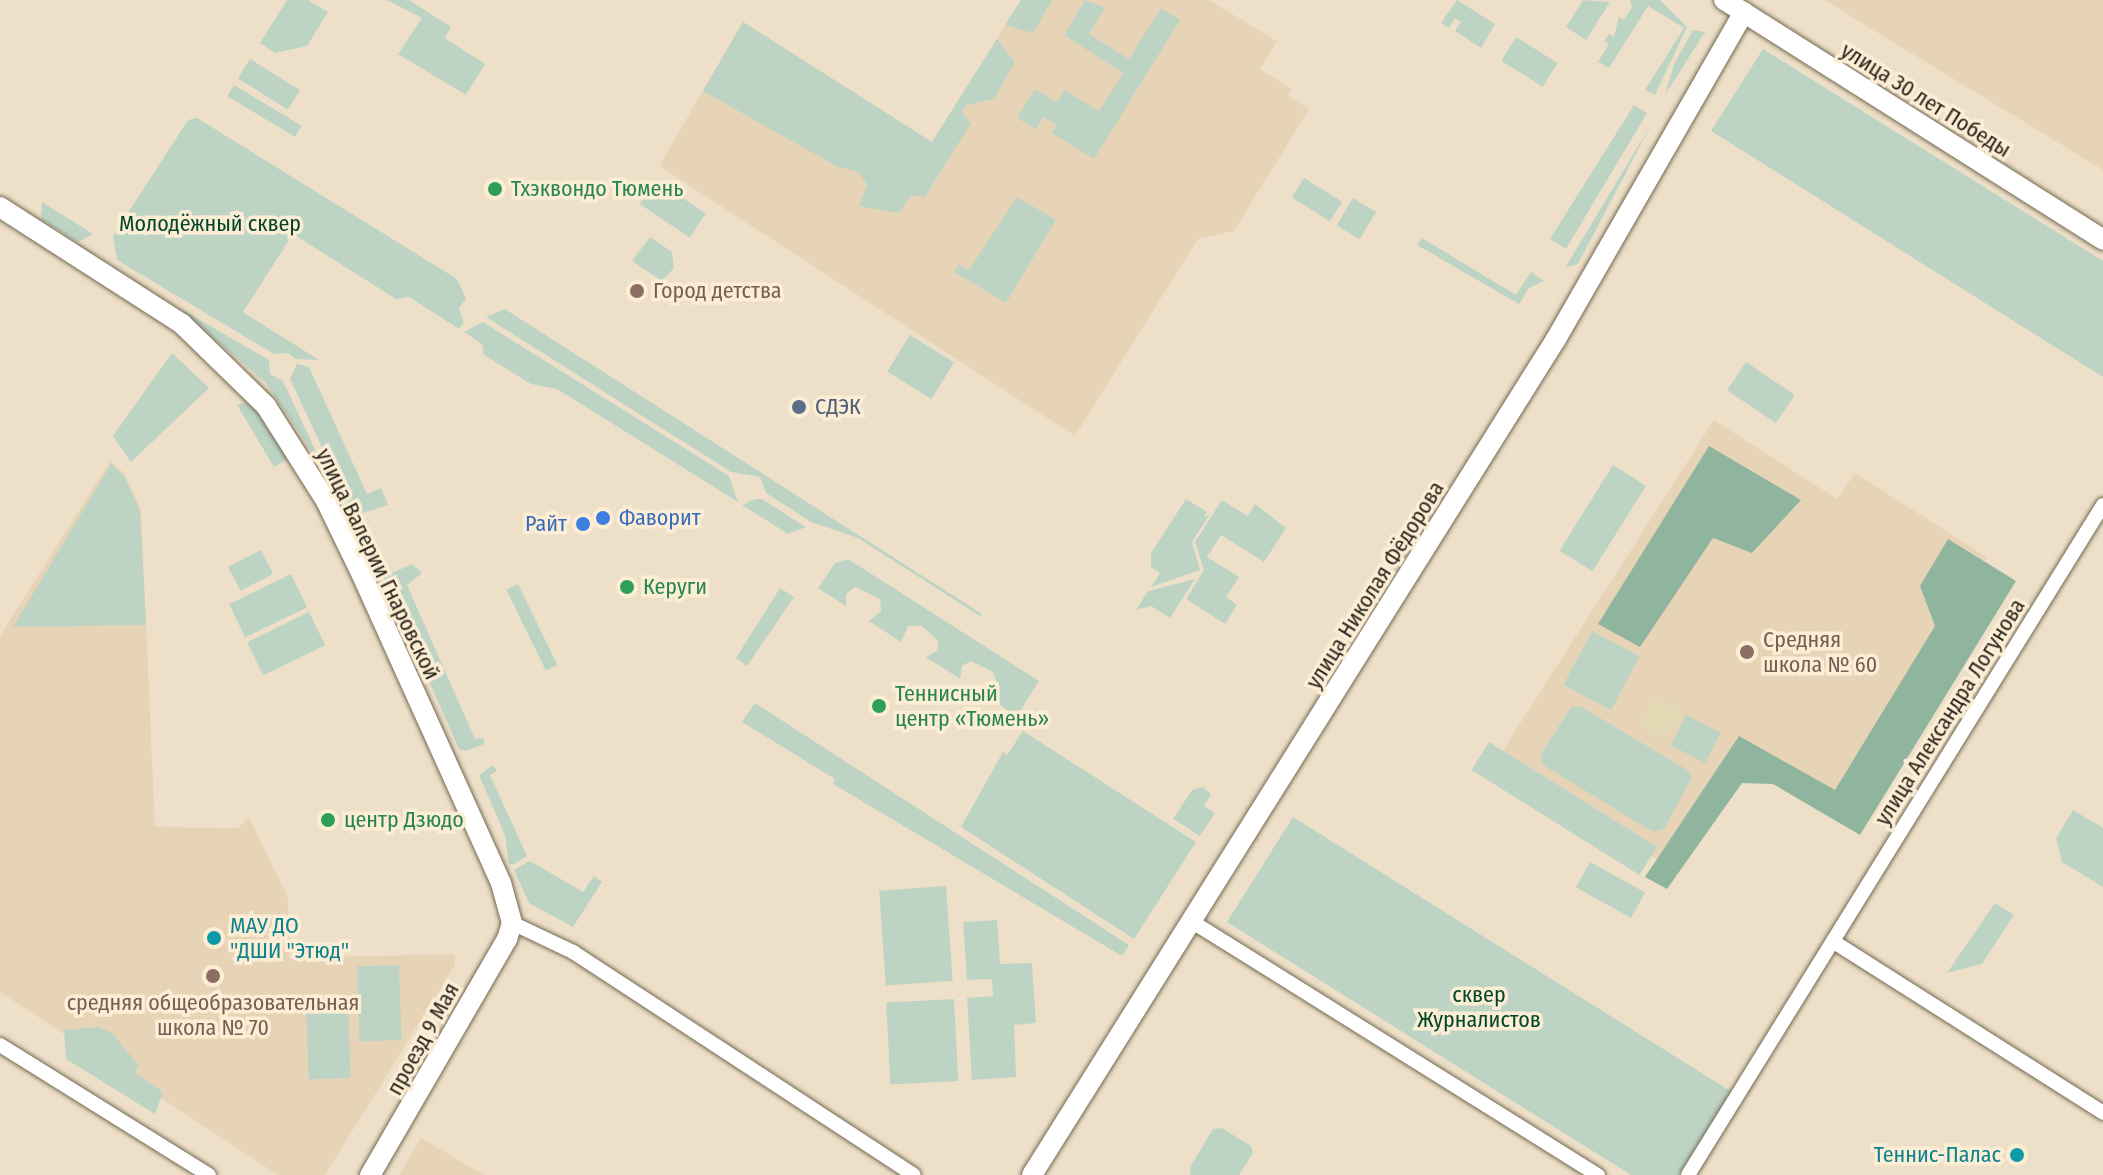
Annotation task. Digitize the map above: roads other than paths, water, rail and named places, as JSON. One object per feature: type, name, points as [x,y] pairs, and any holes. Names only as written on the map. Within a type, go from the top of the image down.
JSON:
[{"type":"street","name":"улица 30 лет Победы","points":[[1724,0],[2103,240]]},
{"type":"street","name":"улица Николая Фёдорова","points":[[1032,1175],[1556,339],[1744,12]]},
{"type":"street","name":"улица Валерии Гнаровской","points":[[0,207],[182,324],[240,376],[291,440],[361,573],[501,883],[512,923]]},
{"type":"street","name":"улица Александра Логунова","points":[[1688,1175],[2103,505]]},
{"type":"street","points":[[1191,921],[1598,1175]]},
{"type":"street","points":[[512,923],[573,952],[914,1175]]},
{"type":"street","name":"проезд 9 Мая","points":[[370,1175],[512,923]]},
{"type":"street","points":[[1834,942],[2103,1113]]},
{"type":"street","points":[[0,1045],[209,1175]]},
{"type":"place","name":"Тхэквондо Тюмень","points":[[495,189]]},
{"type":"place","name":"Город детства","points":[[637,291]]},
{"type":"place","name":"СДЭК","points":[[799,407]]},
{"type":"place","name":"Фаворит","points":[[603,518]]},
{"type":"place","name":"Райт","points":[[583,524]]},
{"type":"place","name":"Керуги","points":[[627,587]]},
{"type":"place","name":"Средняя школа № 60","points":[[1747,652]]},
{"type":"place","name":"Теннисный центр «Тюмень»","points":[[879,706]]},
{"type":"place","name":"центр Дзюдо","points":[[328,820]]},
{"type":"place","name":"МАУ ДО \"ДШИ \"Этюд\"","points":[[214,938]]},
{"type":"place","name":"средняя общеобразовательная школа № 70","points":[[213,976]]},
{"type":"place","name":"Теннис-Палас","points":[[2017,1155]]},
{"type":"park label","name":"Молодёжный сквер","points":[[210,224]]},
{"type":"park label","name":"сквер Журналистов","points":[[1479,1006]]}]
